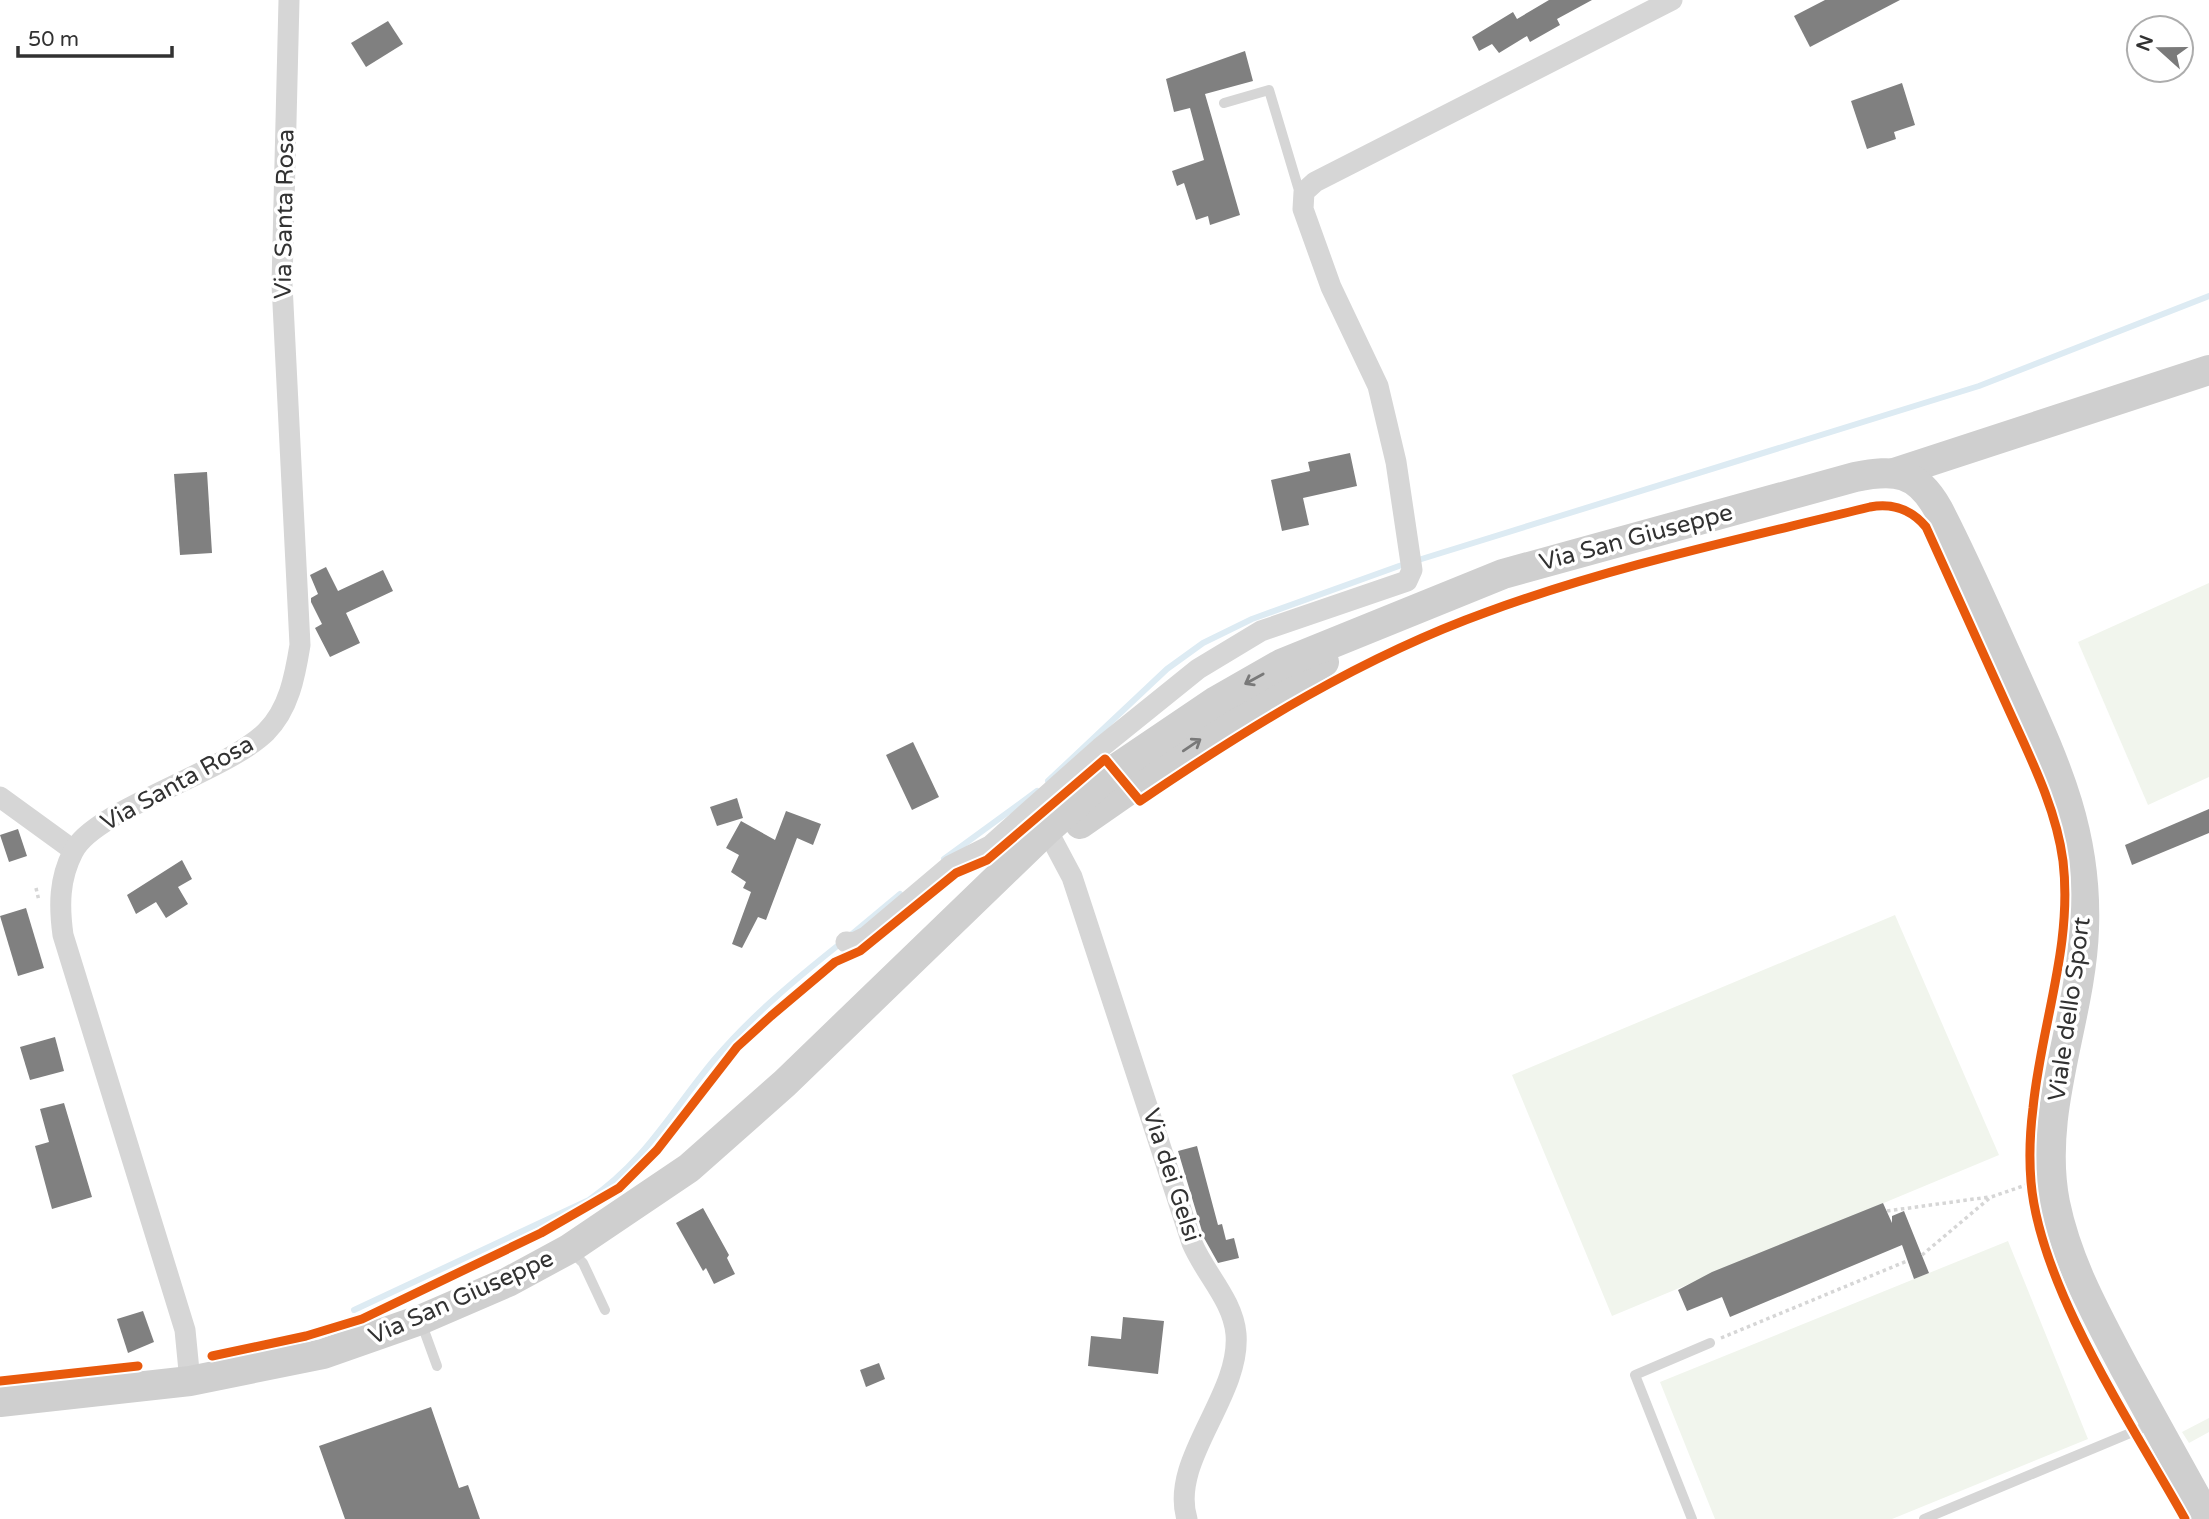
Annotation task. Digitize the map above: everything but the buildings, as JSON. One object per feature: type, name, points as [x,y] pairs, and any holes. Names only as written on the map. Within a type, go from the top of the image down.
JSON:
[{"type":"street","name":"Via Santa Rosa","points":[[74,850],[94,828],[242,752],[267,731],[280,713],[295,676],[300,645],[282,284],[289,0]]},
{"type":"street","points":[[846,942],[854,943],[866,937],[950,866],[990,846],[1100,748],[1198,669],[1261,631],[1407,581],[1411,562],[1396,462],[1378,386],[1331,287],[1302,200],[1304,192],[1315,182],[1672,0]]},
{"type":"street","name":"Via San Giuseppe","points":[[0,1402],[190,1381],[323,1354],[421,1320],[508,1282],[569,1249],[640,1203],[733,1131],[968,908],[1051,836],[1114,770],[1222,711],[1280,664],[1385,625],[1503,574],[1855,477],[1894,473],[2209,370]]},
{"type":"street","name":"Viale dello Sport","points":[[1894,473],[1921,484],[1938,509],[2048,748],[2074,821],[2085,873],[2084,932],[2053,1119],[2051,1151],[2054,1200],[2070,1258],[2096,1315],[2208,1519]]},
{"type":"street","points":[[1198,669],[1222,711]]},
{"type":"street","points":[[0,797],[74,850],[59,905],[63,935],[185,1330],[190,1381]]},
{"type":"street","name":"Via dei Gelsi","points":[[1051,836],[1077,891],[1192,1243],[1202,1267],[1230,1311],[1236,1334],[1231,1373],[1188,1474],[1184,1492],[1186,1519]]},
{"type":"lane","points":[[1224,103],[1269,90],[1302,200]]},
{"type":"lane","points":[[569,1249],[583,1263],[605,1310]]},
{"type":"lane","points":[[421,1320],[437,1366]]},
{"type":"lane","points":[[1692,1519],[1635,1375],[1710,1343]]},
{"type":"lane","points":[[1924,1519],[2154,1423]]},
{"type":"path","points":[[2030,1173],[2033,1196]]},
{"type":"path","points":[[1887,1211],[1991,1197],[2031,1184]]},
{"type":"path","points":[[1922,1255],[1991,1197]]},
{"type":"path","points":[[1710,1343],[1907,1261]]},
{"type":"shaded area","points":[[2209,583],[2209,777],[2148,805],[2078,642]]},
{"type":"shaded area","points":[[1895,915],[1999,1155],[1612,1316],[1512,1075]]},
{"type":"shaded area","points":[[2008,1241],[2088,1439],[1892,1519],[1715,1519],[1660,1382]]},
{"type":"shaded area","points":[[2209,1418],[2209,1432],[2189,1443],[2182,1432]]},
{"type":"waterway","points":[[1048,781],[1167,669],[1203,643],[1252,619],[1399,566],[1979,386],[2209,296]]},
{"type":"waterway","points":[[944,859],[1037,791]]},
{"type":"waterway","points":[[852,934],[900,894]]},
{"type":"waterway","points":[[354,1310],[589,1200],[642,1152],[714,1060],[743,1028],[841,943]]},
{"type":"cycle path","points":[[212,1356],[306,1336],[362,1319],[541,1233],[619,1188],[657,1150],[737,1047],[771,1016],[835,962],[860,951],[956,873],[987,860],[1105,759],[1140,801],[1308,696],[1395,650],[1441,630],[1534,596],[1629,567],[1870,507],[1886,506],[1907,512],[1926,527],[2033,762],[2054,821],[2063,861],[2064,924],[2031,1126],[2031,1182],[2038,1223],[2070,1311],[2116,1399],[2185,1519]]},
{"type":"cycle path","points":[[0,1381],[138,1366]]}]
